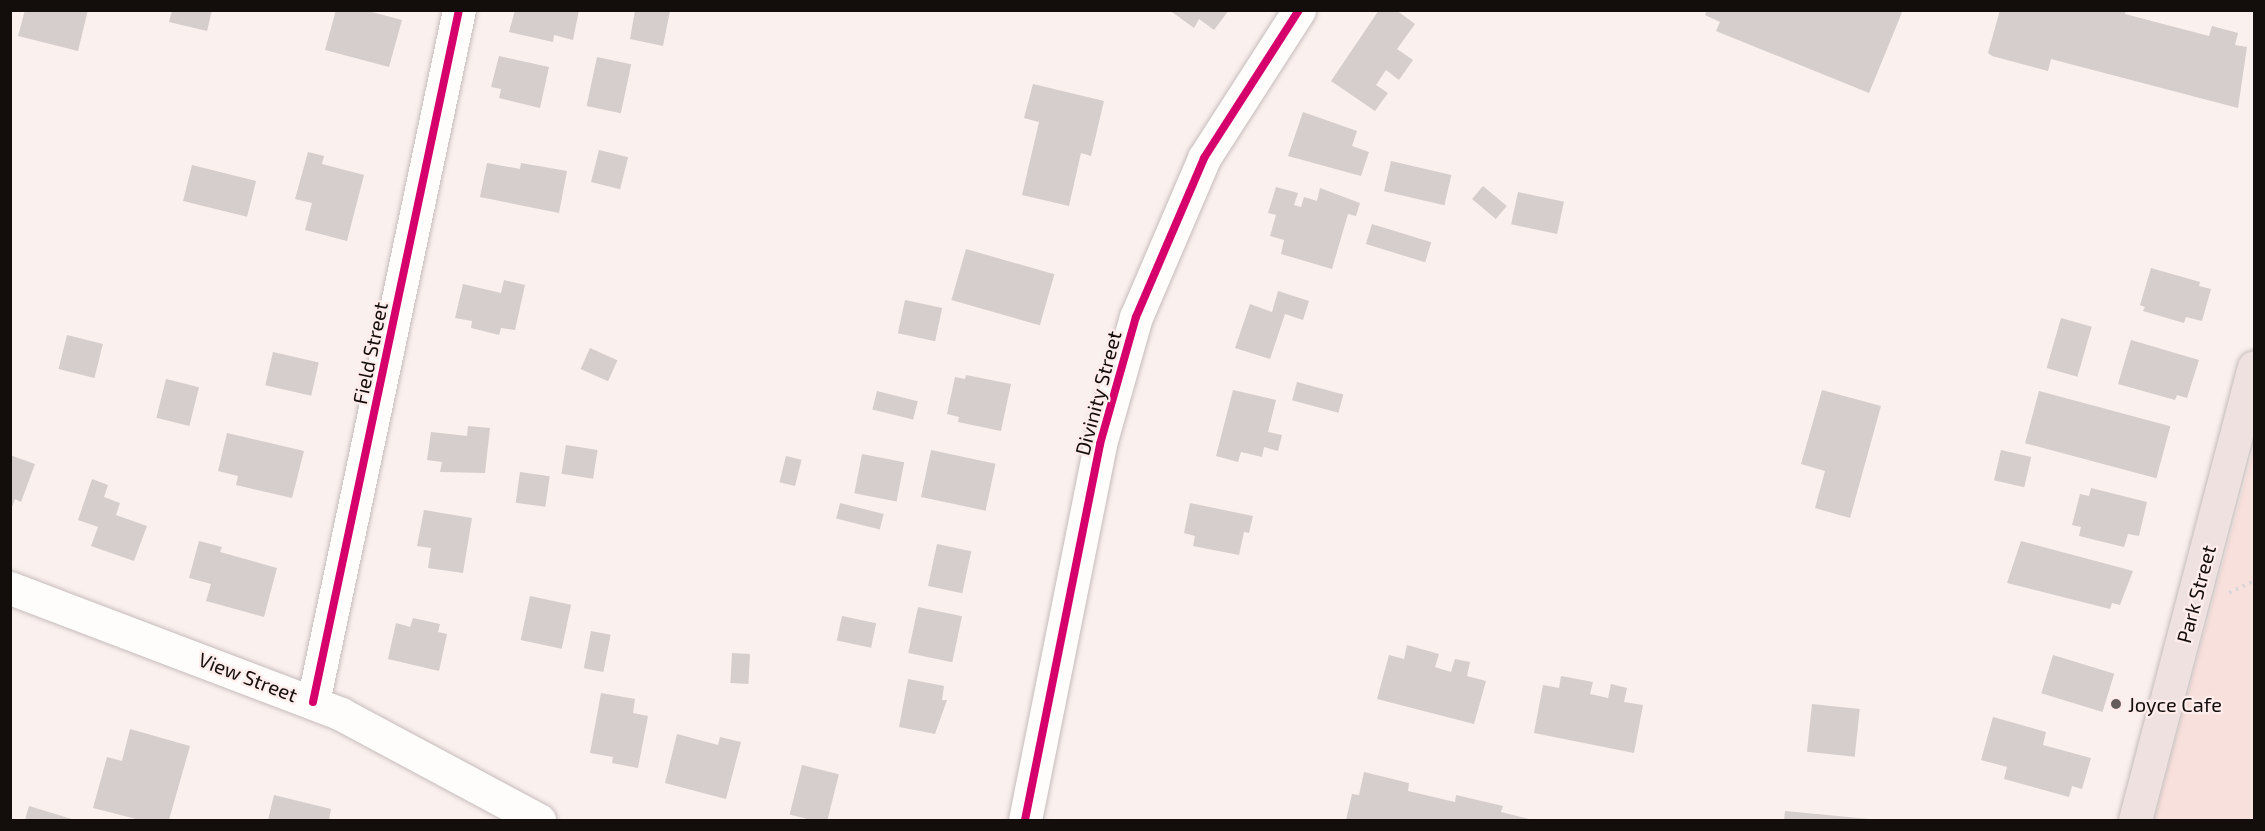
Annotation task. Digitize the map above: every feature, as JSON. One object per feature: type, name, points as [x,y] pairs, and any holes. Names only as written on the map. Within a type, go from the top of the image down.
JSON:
[{"type":"highway","name":"Park Street","points":[[2135,820],[2254,368]]},
{"type":"street","name":"Field Street","points":[[313,702],[459,10]]},
{"type":"street","name":"Divinity Street","points":[[1025,820],[1100,444],[1136,317],[1203,158],[1299,10]]},
{"type":"street","name":"View Street","points":[[10,588],[313,702],[539,820]]},
{"type":"path","points":[[2229,593],[2254,580]]},
{"type":"shaded area","points":[[2254,447],[2254,820],[2154,820]]},
{"type":"building","points":[[25,10],[88,10],[78,51],[18,36]]},
{"type":"building","points":[[172,10],[212,10],[207,31],[169,22]]},
{"type":"building","points":[[336,10],[364,10],[402,20],[389,67],[325,50]]},
{"type":"building","points":[[515,10],[579,10],[573,40],[554,35],[553,42],[509,32]]},
{"type":"building","points":[[635,10],[670,11],[663,46],[630,39]]},
{"type":"building","points":[[1229,10],[1214,30],[1199,19],[1194,28],[1172,12]]},
{"type":"building","points":[[1379,10],[1396,10],[1415,24],[1397,49],[1413,60],[1399,80],[1386,70],[1376,85],[1388,93],[1375,111],[1331,81]]},
{"type":"building","points":[[1707,10],[1903,10],[1869,93],[1716,31],[1720,22],[1705,15]]},
{"type":"building","points":[[2000,10],[2126,10],[2125,14],[2209,36],[2212,26],[2238,33],[2235,45],[2247,47],[2238,108],[2051,59],[2048,71],[1992,56],[1988,53]]},
{"type":"building","points":[[499,56],[549,67],[540,108],[499,98],[501,89],[491,87]]},
{"type":"building","points":[[597,57],[631,64],[621,113],[587,106]]},
{"type":"building","points":[[1033,84],[1104,101],[1091,156],[1081,153],[1069,206],[1022,195],[1039,122],[1024,118]]},
{"type":"building","points":[[1303,112],[1357,131],[1352,146],[1369,152],[1361,176],[1288,156]]},
{"type":"building","points":[[599,150],[628,157],[620,189],[591,182]]},
{"type":"building","points":[[308,152],[324,156],[322,164],[364,175],[347,241],[305,230],[312,203],[295,199]]},
{"type":"building","points":[[1391,161],[1451,175],[1444,205],[1384,191]]},
{"type":"building","points":[[487,163],[520,169],[521,163],[567,171],[559,213],[480,197]]},
{"type":"building","points":[[192,165],[256,181],[247,217],[183,201]]},
{"type":"building","points":[[1483,186],[1507,206],[1496,219],[1472,199]]},
{"type":"building","points":[[1276,187],[1298,193],[1294,205],[1301,207],[1304,197],[1317,201],[1320,188],[1360,203],[1356,216],[1348,214],[1332,269],[1281,254],[1284,240],[1270,236],[1276,215],[1268,213]]},
{"type":"building","points":[[1518,192],[1564,202],[1557,234],[1511,224]]},
{"type":"building","points":[[1372,224],[1431,242],[1425,262],[1366,244]]},
{"type":"building","points":[[966,249],[1054,274],[1040,325],[951,300]]},
{"type":"building","points":[[2151,268],[2200,282],[2199,286],[2211,289],[2202,321],[2186,317],[2184,323],[2143,311],[2145,307],[2140,305]]},
{"type":"building","points":[[504,280],[525,285],[515,330],[501,328],[499,335],[471,328],[472,321],[455,318],[463,284],[501,293]]},
{"type":"building","points":[[1278,291],[1309,301],[1303,320],[1285,314],[1270,359],[1235,348],[1250,304],[1272,312]]},
{"type":"building","points":[[905,300],[942,308],[935,341],[898,333]]},
{"type":"building","points":[[2061,318],[2092,327],[2077,377],[2047,368]]},
{"type":"building","points":[[67,335],[103,344],[94,378],[59,369]]},
{"type":"building","points":[[2131,340],[2199,360],[2187,398],[2177,395],[2175,400],[2118,384]]},
{"type":"building","points":[[590,348],[617,360],[608,381],[581,369]]},
{"type":"building","points":[[273,352],[319,363],[311,396],[265,385]]},
{"type":"building","points":[[966,375],[1011,384],[1001,431],[958,422],[959,417],[947,414],[955,377],[965,379]]},
{"type":"building","points":[[166,379],[199,387],[189,426],[156,418]]},
{"type":"building","points":[[1297,382],[1343,394],[1338,413],[1292,400]]},
{"type":"building","points":[[1233,390],[1276,400],[1268,432],[1282,435],[1278,451],[1264,447],[1262,457],[1241,452],[1238,462],[1216,456]]},
{"type":"building","points":[[1822,390],[1881,406],[1850,518],[1815,508],[1825,471],[1801,464]]},
{"type":"building","points":[[877,391],[918,401],[913,420],[872,409]]},
{"type":"building","points":[[2039,391],[2170,426],[2156,478],[2025,443]]},
{"type":"building","points":[[468,426],[490,428],[485,473],[440,472],[442,462],[427,460],[431,432],[467,436]]},
{"type":"building","points":[[227,433],[304,451],[292,498],[236,485],[238,476],[218,471]]},
{"type":"building","points":[[566,445],[598,450],[593,479],[561,474]]},
{"type":"building","points":[[931,450],[996,464],[986,511],[921,497]]},
{"type":"building","points":[[2001,450],[2031,457],[2024,487],[1994,480]]},
{"type":"building","points":[[862,454],[904,462],[897,501],[854,493]]},
{"type":"building","points":[[10,455],[35,464],[21,502],[15,499],[11,510]]},
{"type":"building","points":[[786,456],[802,460],[795,486],[779,482]]},
{"type":"building","points":[[520,472],[550,476],[545,507],[516,503]]},
{"type":"building","points":[[92,479],[108,485],[104,497],[120,503],[116,515],[147,526],[134,561],[91,546],[98,527],[78,520]]},
{"type":"building","points":[[2091,488],[2147,502],[2139,536],[2128,534],[2124,547],[2079,536],[2081,527],[2072,525],[2080,494],[2089,496]]},
{"type":"building","points":[[840,503],[884,514],[880,529],[836,519]]},
{"type":"building","points":[[1190,503],[1253,516],[1249,533],[1244,532],[1239,555],[1193,546],[1195,536],[1184,533]]},
{"type":"building","points":[[424,510],[472,518],[463,573],[428,568],[431,548],[417,546]]},
{"type":"building","points":[[199,541],[222,547],[220,552],[277,568],[264,617],[206,601],[211,584],[189,578]]},
{"type":"building","points":[[2021,541],[2133,571],[2120,605],[2112,603],[2110,609],[2007,583]]},
{"type":"building","points":[[937,544],[971,551],[962,593],[928,586]]},
{"type":"building","points":[[530,596],[571,605],[562,649],[521,640]]},
{"type":"building","points":[[918,607],[962,616],[952,662],[908,653]]},
{"type":"building","points":[[842,616],[876,623],[871,648],[837,640]]},
{"type":"building","points":[[413,618],[440,624],[438,632],[447,634],[439,671],[388,659],[396,623],[410,627]]},
{"type":"building","points":[[591,631],[611,635],[603,672],[584,668]]},
{"type":"building","points":[[1407,645],[1439,654],[1435,667],[1451,672],[1455,659],[1470,662],[1467,676],[1486,681],[1474,724],[1377,699],[1389,655],[1404,659]]},
{"type":"building","points":[[732,653],[750,654],[748,684],[730,683]]},
{"type":"building","points":[[2053,655],[2114,674],[2103,712],[2041,693]]},
{"type":"building","points":[[1561,676],[1593,682],[1590,694],[1608,698],[1611,684],[1627,688],[1624,702],[1643,705],[1634,753],[1534,733],[1543,685],[1559,688]]},
{"type":"building","points":[[908,679],[944,686],[942,700],[947,700],[935,734],[899,727]]},
{"type":"building","points":[[601,693],[635,699],[633,713],[648,716],[638,768],[612,763],[613,757],[590,753]]},
{"type":"building","points":[[1812,704],[1860,709],[1855,757],[1807,752]]},
{"type":"building","points":[[1993,717],[2046,732],[2043,745],[2091,758],[2082,789],[2072,786],[2069,797],[2004,779],[2007,767],[1981,760]]},
{"type":"building","points":[[130,729],[190,746],[169,820],[140,820],[93,808],[107,757],[122,761]]},
{"type":"building","points":[[677,734],[718,745],[720,737],[741,742],[726,799],[665,783]]},
{"type":"building","points":[[802,765],[839,774],[827,820],[812,820],[790,814]]},
{"type":"building","points":[[1364,772],[1409,783],[1408,791],[1455,802],[1456,795],[1503,806],[1501,812],[1533,820],[1346,820],[1352,794],[1359,795]]},
{"type":"building","points":[[274,795],[331,809],[329,820],[268,820]]},
{"type":"building","points":[[29,806],[75,820],[25,820]]},
{"type":"building","points":[[1785,811],[1869,819],[1869,820],[1784,820]]},
{"type":"cycle path","points":[[313,702],[459,10]]},
{"type":"cycle path","points":[[1025,820],[1100,444],[1136,317],[1204,158],[1299,10]]},
{"type":"place","name":"Joyce Cafe","points":[[2116,704]]}]
